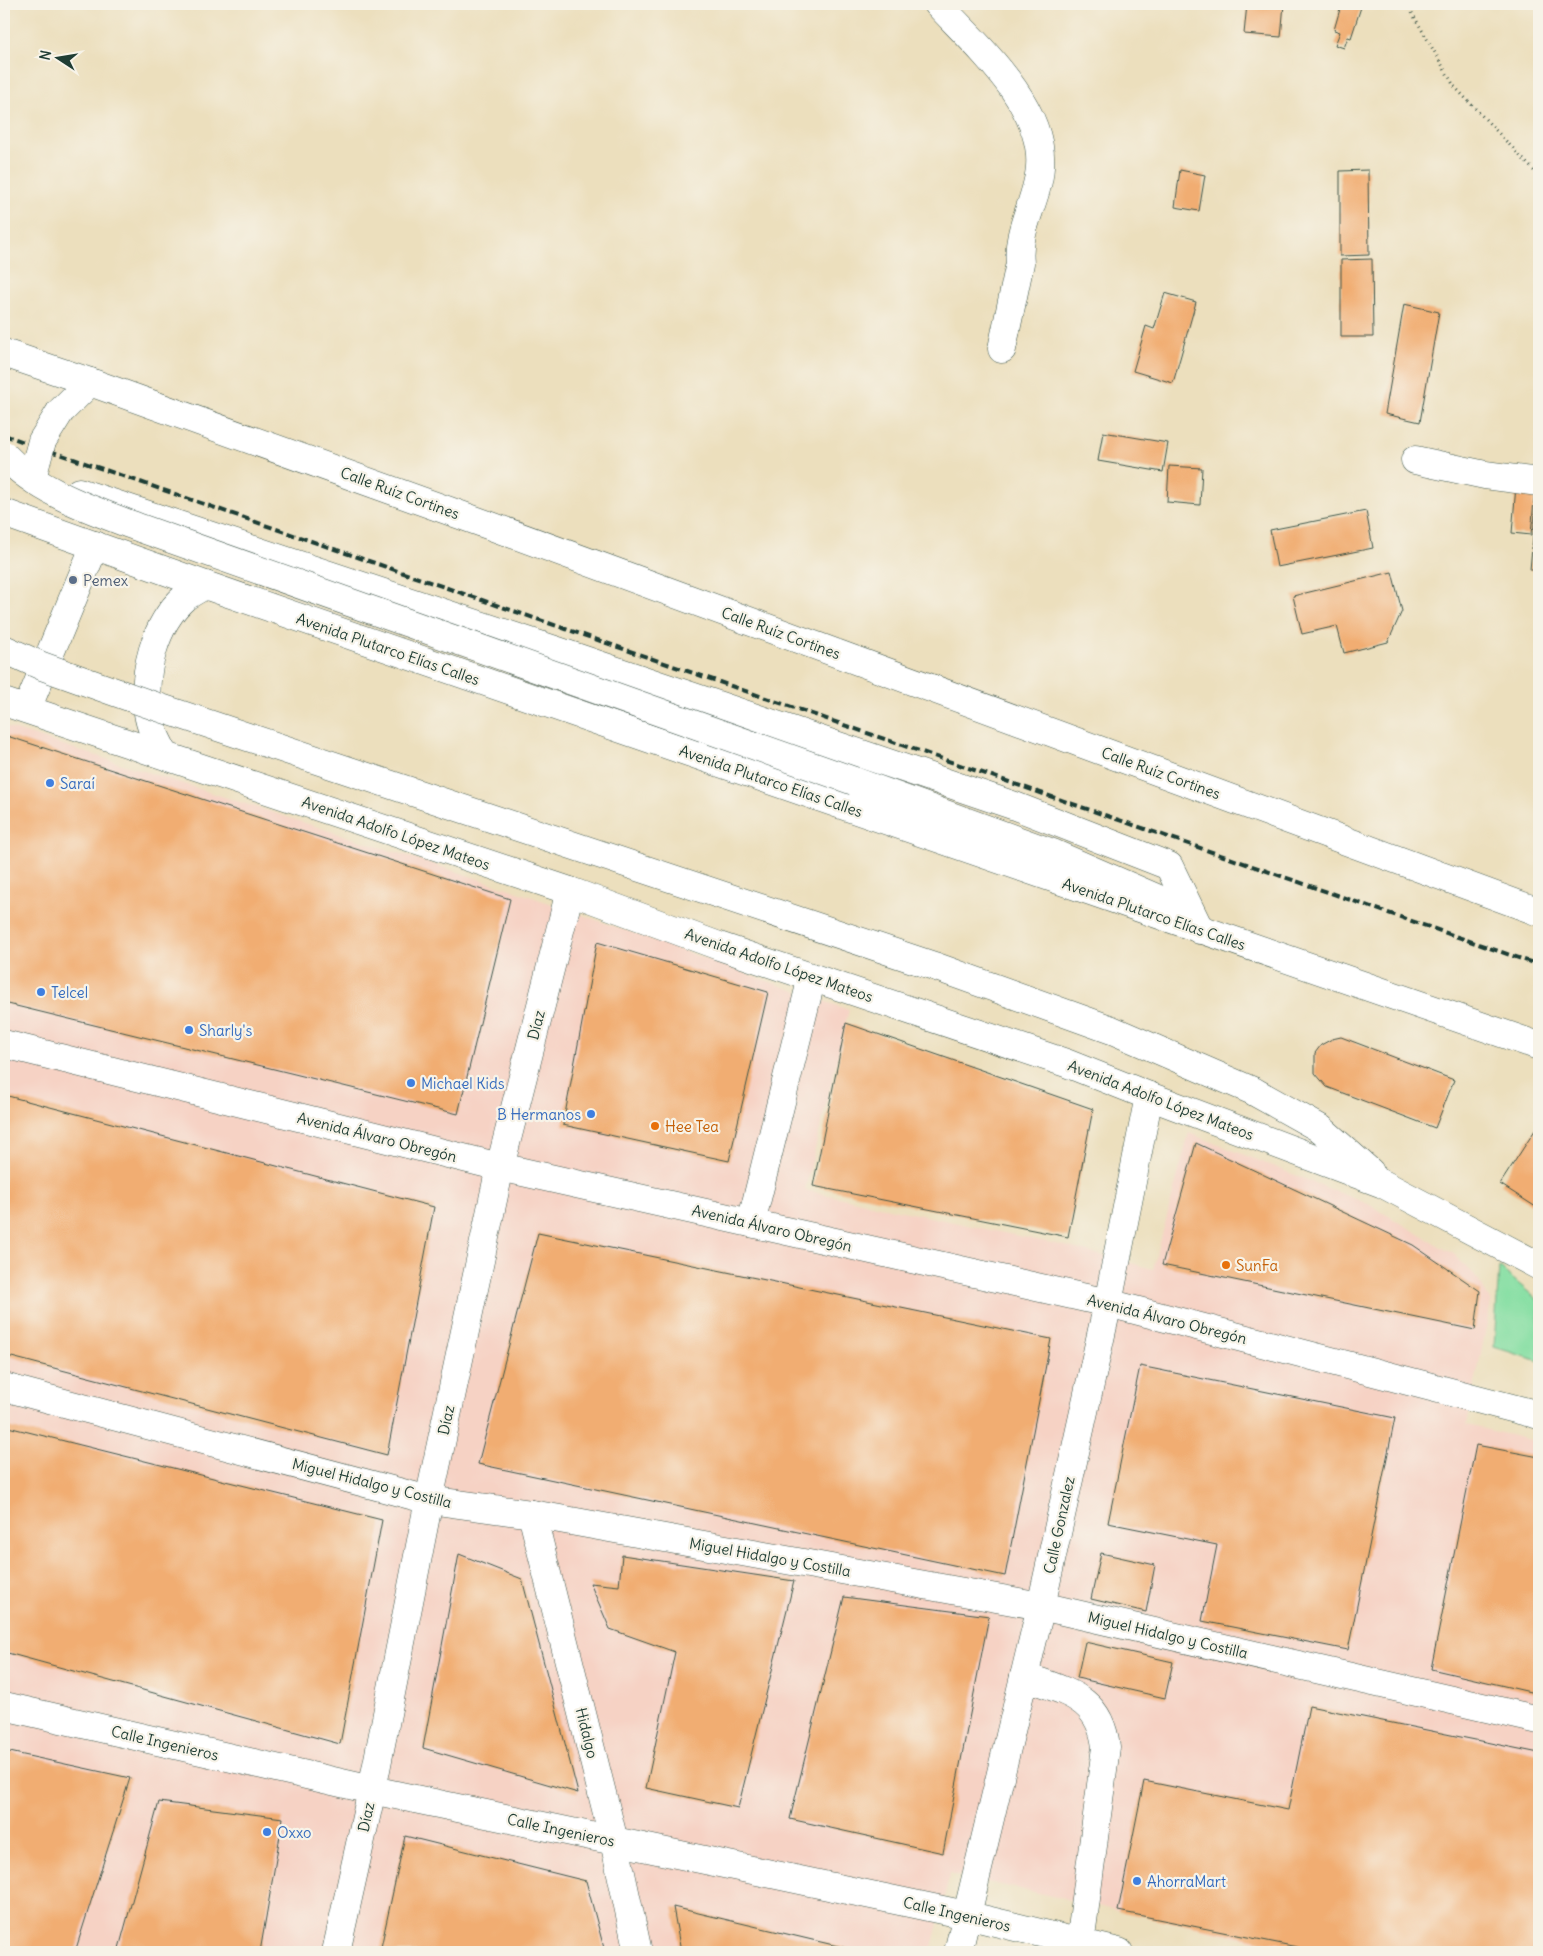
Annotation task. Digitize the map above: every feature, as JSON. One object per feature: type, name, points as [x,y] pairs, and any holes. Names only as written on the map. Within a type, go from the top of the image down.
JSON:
[{"type":"main road","points":[[938,4],[982,51],[1019,96],[1037,132],[1040,167],[1022,231],[1019,251],[1020,263],[1002,350]]},
{"type":"main road","name":"Calle Ruíz Cortines","points":[[4,336],[12,356],[90,382],[491,526],[1539,912]]},
{"type":"main road","points":[[32,478],[42,441],[60,412],[90,382]]},
{"type":"main road","points":[[4,455],[32,478],[56,494],[140,528],[1055,854],[1136,888],[1168,904],[1200,930]]},
{"type":"main road","points":[[1415,460],[1485,475],[1539,482]]},
{"type":"main road","points":[[4,467],[558,651],[1015,806],[1142,855],[1169,866],[1200,930]]},
{"type":"main road","name":"Avenida Plutarco Elías Calles","points":[[5,519],[95,545],[205,585],[1539,1046]]},
{"type":"main road","points":[[15,705],[95,545]]},
{"type":"main road","points":[[165,755],[152,730],[148,713],[146,686],[151,656],[168,615],[185,597],[205,585]]},
{"type":"main road","points":[[4,649],[42,666],[156,706],[934,966],[1112,1030],[1252,1090],[1321,1129],[1383,1184]]},
{"type":"main road","name":"Avenida Adolfo López Mateos","points":[[15,705],[570,891],[719,946],[1066,1063],[1383,1184],[1539,1266]]},
{"type":"main road","name":"Díaz","points":[[336,1952],[372,1790],[429,1500],[500,1167],[570,891]]},
{"type":"main road","points":[[752,1223],[812,977]]},
{"type":"main road","name":"Avenida Álvaro Obregón","points":[[4,1044],[500,1167],[1108,1303],[1539,1415]]},
{"type":"main road","name":"Calle Gonzalez","points":[[958,1952],[1041,1606],[1108,1303],[1149,1096]]},
{"type":"main road","name":"Miguel Hidalgo y Costilla","points":[[4,1387],[429,1500],[532,1514],[1041,1606],[1539,1720]]},
{"type":"main road","name":"Hidalgo","points":[[532,1514],[614,1841],[638,1952]]},
{"type":"main road","points":[[1024,1676],[1080,1698],[1097,1715],[1104,1730],[1106,1746],[1080,1944]]},
{"type":"main road","name":"Calle Ingenieros","points":[[4,1706],[372,1790],[966,1915],[1118,1952]]},
{"type":"path","points":[[1407,4],[1454,86],[1539,176]]},
{"type":"shaded area","points":[[4,726],[507,888],[849,1010],[805,1190],[1065,1246],[1153,1269],[1189,1133],[1368,1204],[1455,1255],[1479,1281],[1491,1302],[1467,1425],[1539,1442],[1539,1952],[1309,1952],[950,1874],[931,1952],[4,1952]]},
{"type":"green space","points":[[1499,1267],[1539,1301],[1539,1361],[1494,1347]]},
{"type":"building","points":[[1247,4],[1284,4],[1281,37],[1244,34]]},
{"type":"building","points":[[1332,4],[1362,4],[1351,38],[1348,37],[1344,48],[1335,45],[1340,32],[1334,30],[1340,9],[1331,6]]},
{"type":"building","points":[[1180,170],[1205,175],[1199,211],[1175,207]]},
{"type":"building","points":[[1368,170],[1369,255],[1340,256],[1340,171]]},
{"type":"building","points":[[1372,259],[1373,337],[1341,337],[1341,260]]},
{"type":"building","points":[[1165,293],[1196,302],[1173,383],[1133,371],[1146,326],[1154,329]]},
{"type":"building","points":[[1404,304],[1439,312],[1420,422],[1385,414]]},
{"type":"building","points":[[1103,432],[1168,443],[1163,472],[1098,461]]},
{"type":"building","points":[[1169,466],[1202,468],[1200,505],[1167,502]]},
{"type":"building","points":[[1516,486],[1535,488],[1531,535],[1512,533]]},
{"type":"building","points":[[1537,491],[1539,491],[1539,570],[1530,570]]},
{"type":"building","points":[[1366,511],[1373,548],[1277,567],[1270,530]]},
{"type":"building","points":[[1392,572],[1402,611],[1388,642],[1344,653],[1337,626],[1302,634],[1293,596]]},
{"type":"building","points":[[4,735],[510,899],[458,1114],[4,1003]]},
{"type":"building","points":[[597,942],[768,992],[729,1161],[563,1125]]},
{"type":"building","points":[[846,1023],[1093,1109],[1068,1237],[813,1186]]},
{"type":"building","points":[[1341,1037],[1454,1080],[1435,1128],[1327,1087],[1315,1073],[1315,1053],[1321,1045]]},
{"type":"building","points":[[4,1095],[434,1207],[387,1455],[4,1355]]},
{"type":"building","points":[[1539,1124],[1539,1209],[1500,1184]]},
{"type":"building","points":[[1196,1143],[1413,1245],[1480,1291],[1475,1330],[1162,1265]]},
{"type":"building","points":[[538,1233],[1051,1339],[1005,1576],[478,1464]]},
{"type":"building","points":[[1140,1366],[1395,1418],[1348,1650],[1202,1621],[1217,1545],[1108,1523]]},
{"type":"building","points":[[4,1426],[382,1520],[340,1744],[4,1652]]},
{"type":"building","points":[[1476,1445],[1539,1457],[1539,1694],[1431,1669]]},
{"type":"building","points":[[1101,1553],[1155,1565],[1146,1612],[1091,1599]]},
{"type":"building","points":[[459,1554],[522,1579],[578,1793],[423,1748]]},
{"type":"building","points":[[622,1555],[794,1581],[738,1808],[646,1788],[675,1652],[610,1629],[590,1583],[619,1586]]},
{"type":"building","points":[[844,1597],[989,1616],[943,1853],[790,1819]]},
{"type":"building","points":[[1085,1642],[1173,1662],[1165,1698],[1077,1678]]},
{"type":"building","points":[[1309,1706],[1539,1753],[1539,1952],[1322,1952],[1118,1911],[1144,1781],[1288,1810]]},
{"type":"building","points":[[5,1751],[130,1778],[75,1952],[4,1952]]},
{"type":"building","points":[[159,1802],[283,1818],[260,1952],[118,1952]]},
{"type":"building","points":[[405,1836],[586,1881],[605,1952],[380,1952]]},
{"type":"building","points":[[673,1907],[863,1952],[681,1952]]},
{"type":"railway","points":[[4,435],[1539,965]]},
{"type":"place","name":"Pemex","points":[[73,580]]},
{"type":"place","name":"Saraí","points":[[50,783]]},
{"type":"place","name":"Telcel","points":[[41,992]]},
{"type":"place","name":"Sharly's","points":[[189,1030]]},
{"type":"place","name":"Michael Kids","points":[[411,1083]]},
{"type":"place","name":"B Hermanos","points":[[591,1114]]},
{"type":"place","name":"Hee Tea","points":[[655,1126]]},
{"type":"place","name":"SunFa","points":[[1226,1265]]},
{"type":"place","name":"Oxxo","points":[[267,1832]]},
{"type":"place","name":"AhorraMart","points":[[1137,1881]]}]
